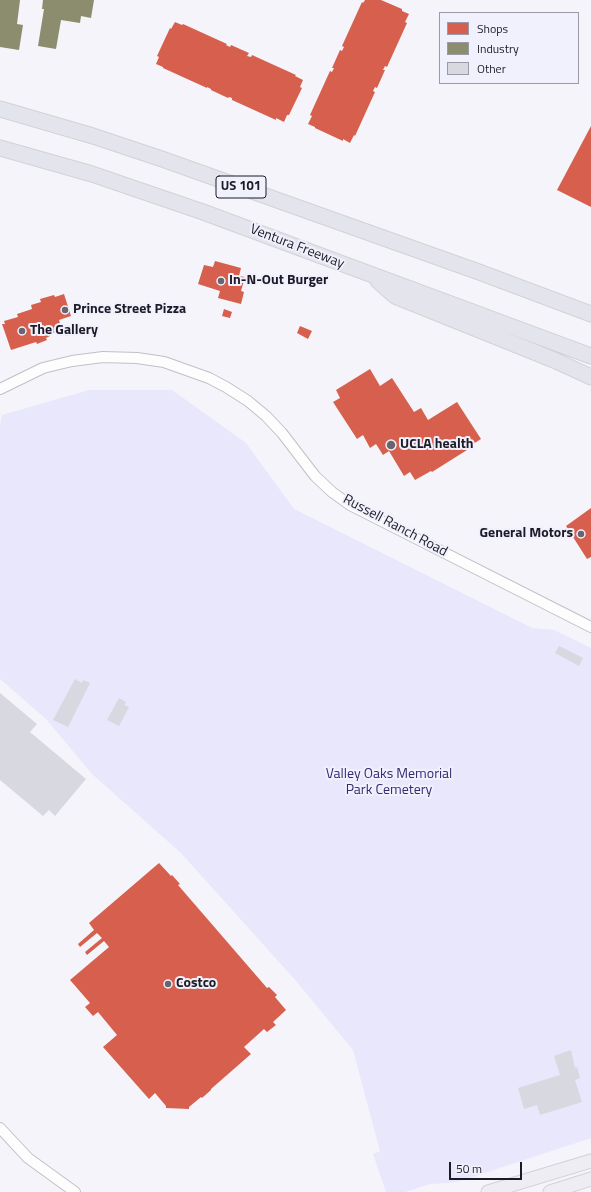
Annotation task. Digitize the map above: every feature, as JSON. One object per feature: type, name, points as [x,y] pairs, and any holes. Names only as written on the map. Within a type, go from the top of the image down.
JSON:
[{"type":"highway","name":"US 101","points":[[0,110],[93,136],[162,159],[479,272],[591,314]]},
{"type":"highway","name":"Ventura Freeway","points":[[0,148],[92,174],[203,212],[591,356]]},
{"type":"highway","points":[[479,272],[591,303]]},
{"type":"highway","points":[[372,275],[395,296],[554,360],[591,377]]},
{"type":"main road","points":[[488,1192],[520,1187],[591,1160]]},
{"type":"main road","points":[[550,1192],[591,1179]]},
{"type":"street","name":"Russell Ranch Road","points":[[0,389],[43,368],[72,361],[103,358],[137,358],[164,362],[209,378],[248,401],[266,416],[282,433],[315,476],[332,492],[350,504],[591,626]]},
{"type":"street","points":[[0,1128],[28,1158],[75,1192]]},
{"type":"green space","name":"Valley Oaks Memorial Park Cemetery","points":[[89,390],[172,390],[246,443],[294,509],[532,628],[554,630],[591,648],[591,1138],[460,1181],[430,1184],[405,1192],[386,1192],[373,1154],[380,1151],[353,1050],[297,982],[181,853],[92,774],[46,719],[0,679],[0,425],[2,415]]},
{"type":"building: Shops","points":[[365,0],[381,0],[402,9],[402,11],[409,14],[405,22],[407,23],[387,67],[385,66],[383,70],[385,70],[377,88],[375,87],[373,91],[375,92],[355,136],[354,135],[350,143],[308,124],[312,116],[310,115],[330,71],[332,72],[334,68],[332,68],[340,50],[342,51],[344,47],[342,46],[362,2],[363,3]]},
{"type":"building: Shops","points":[[175,22],[182,25],[183,24],[227,44],[226,45],[230,47],[231,45],[249,53],[247,56],[251,57],[252,55],[296,75],[295,76],[303,80],[300,87],[302,88],[284,122],[276,118],[276,120],[232,100],[232,98],[228,98],[156,64],[159,57],[157,56],[170,28],[171,29]]},
{"type":"building: Shops","points":[[591,126],[591,207],[557,190]]},
{"type":"building: Shops","name":"In-N-Out Burger","points":[[215,261],[241,268],[239,276],[245,277],[241,291],[244,292],[241,304],[218,298],[220,291],[198,284],[204,265],[213,267]]},
{"type":"building: Shops","points":[[64,294],[71,316],[59,320],[62,330],[50,334],[50,336],[46,338],[47,340],[37,344],[36,342],[11,350],[2,324],[5,324],[4,321],[18,317],[17,314],[32,309],[31,305],[41,302],[40,299]]},
{"type":"building: Shops","points":[[224,309],[232,312],[230,318],[222,316]]},
{"type":"building: Shops","points":[[82,325],[84,332],[65,336],[63,329]]},
{"type":"building: Shops","points":[[300,326],[312,331],[308,339],[297,333]]},
{"type":"building: Shops","points":[[370,369],[380,386],[392,378],[414,412],[421,408],[428,420],[457,402],[481,439],[465,449],[467,450],[432,472],[431,471],[415,480],[410,472],[404,476],[389,451],[383,455],[376,444],[370,448],[363,435],[357,439],[333,402],[340,398],[336,390]]},
{"type":"building: Shops","name":"General Motors","points":[[591,508],[591,557],[587,559],[566,526]]},
{"type":"building: Shops","name":"Costco","points":[[159,863],[180,884],[178,885],[267,988],[269,987],[277,995],[275,997],[286,1010],[273,1022],[276,1025],[267,1032],[264,1029],[244,1047],[251,1054],[202,1098],[201,1097],[189,1107],[189,1109],[166,1108],[155,1093],[149,1099],[103,1047],[117,1035],[98,1012],[93,1016],[85,1007],[90,1003],[70,980],[109,947],[104,941],[87,955],[85,952],[102,938],[97,933],[80,947],[78,944],[94,930],[89,923]]},
{"type":"building: Industry","points":[[0,0],[20,0],[17,24],[23,25],[19,50],[0,47]]},
{"type":"building: Industry","points":[[43,0],[94,0],[91,18],[81,16],[80,23],[61,20],[56,49],[38,46],[44,9],[42,9]]},
{"type":"building: Other","points":[[559,646],[583,658],[579,666],[555,653]]},
{"type":"building: Other","points":[[75,679],[82,683],[83,680],[90,683],[68,727],[53,720]]},
{"type":"building: Other","points":[[0,693],[37,724],[30,732],[86,779],[55,816],[49,810],[43,816],[0,780]]},
{"type":"building: Other","points":[[119,698],[126,702],[124,705],[129,707],[119,726],[107,720]]},
{"type":"building: Other","points":[[571,1050],[575,1068],[577,1067],[580,1078],[575,1080],[582,1102],[540,1115],[537,1105],[524,1109],[518,1088],[560,1075],[554,1056]]},
{"type":"place","name":"In-N-Out Burger","points":[[221,281]]},
{"type":"place","name":"Prince Street Pizza","points":[[65,310]]},
{"type":"place","name":"The Gallery","points":[[22,331]]},
{"type":"place","name":"UCLA health","points":[[391,445]]},
{"type":"place","name":"General Motors","points":[[581,534]]},
{"type":"place","name":"Costco","points":[[168,984]]}]
